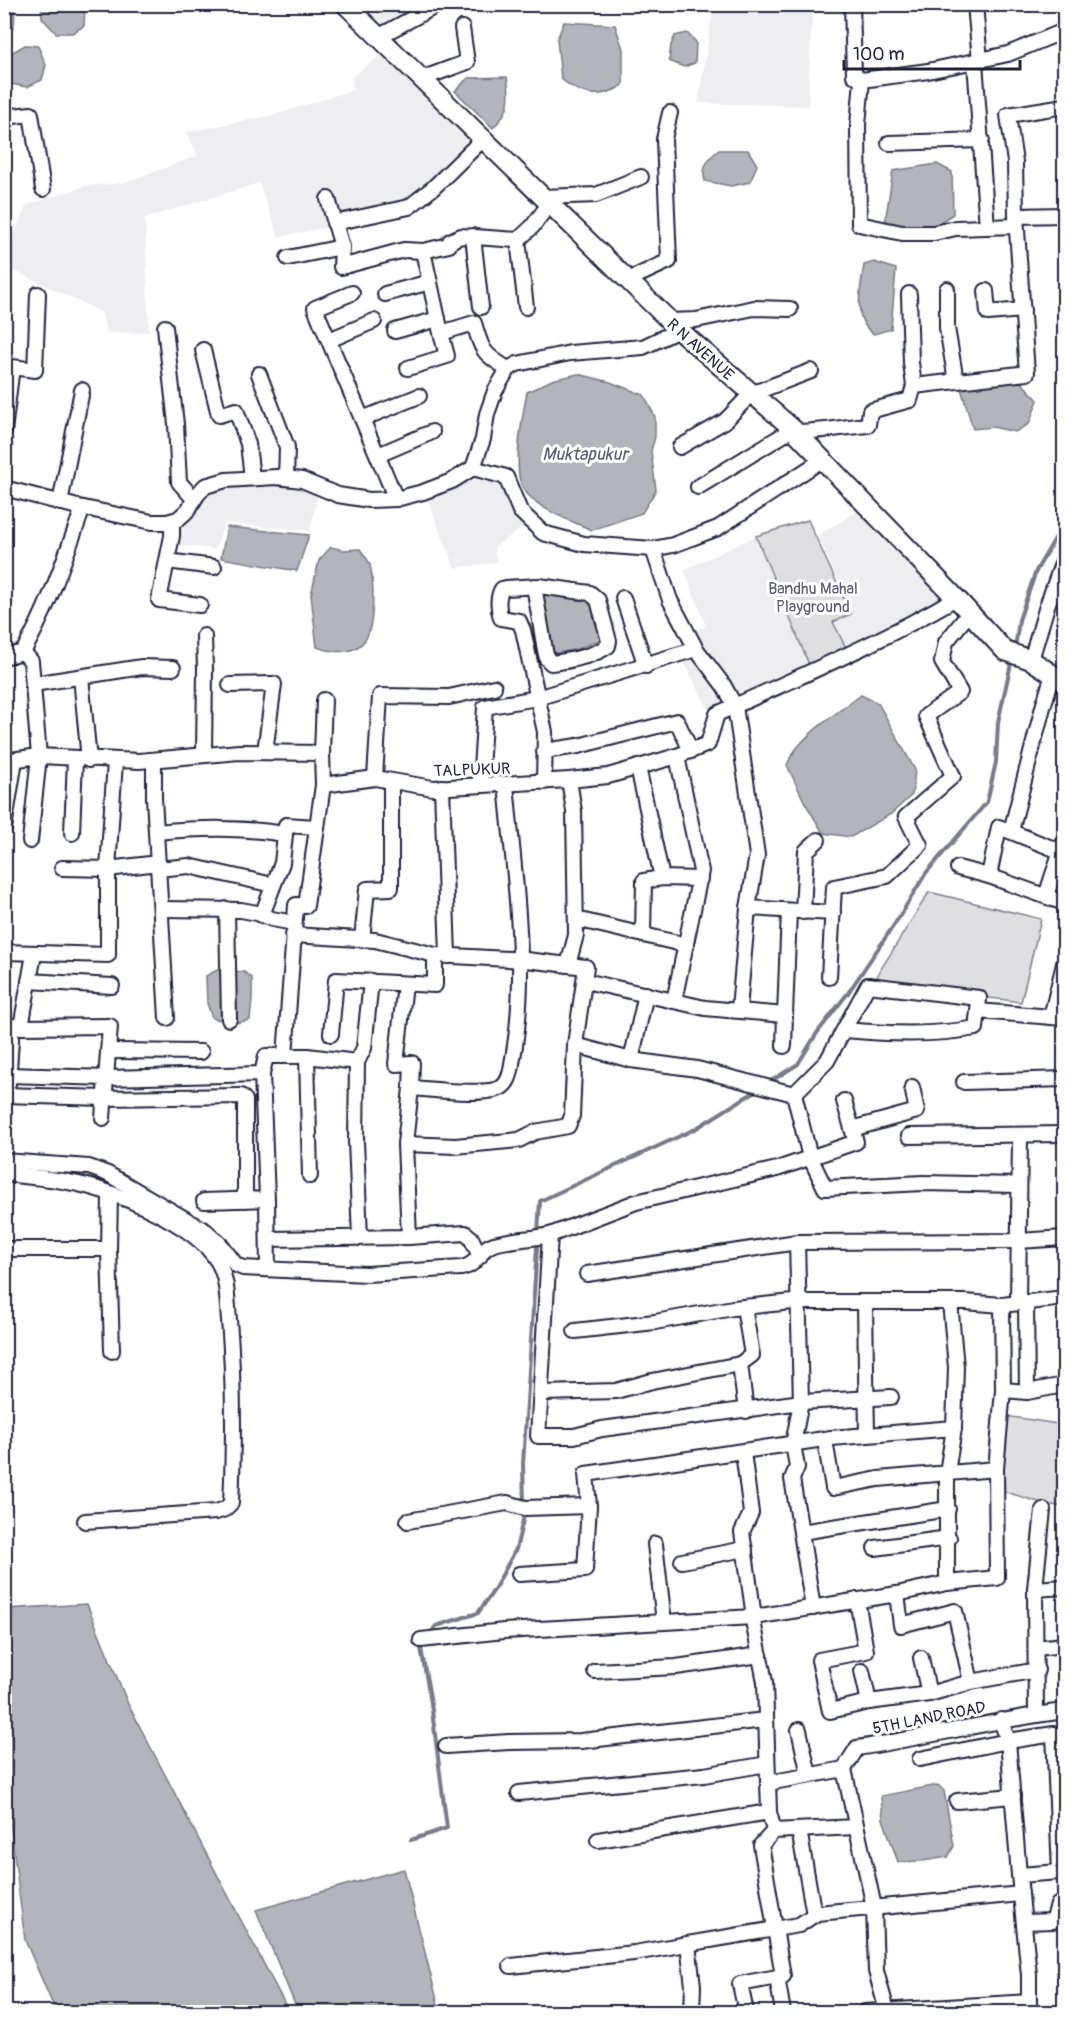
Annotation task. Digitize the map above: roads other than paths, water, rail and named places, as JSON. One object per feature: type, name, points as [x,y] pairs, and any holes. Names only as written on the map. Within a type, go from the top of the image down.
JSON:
[{"type":"main road","name":"R N AVENUE","points":[[345,4],[674,325],[794,431],[969,612],[1019,656],[1059,678]]},
{"type":"street","points":[[378,37],[439,4]]},
{"type":"street","points":[[852,4],[854,75],[862,80],[928,71],[1008,54],[1065,31]]},
{"type":"street","points":[[975,4],[987,227]]},
{"type":"street","points":[[421,79],[467,62],[462,28]]},
{"type":"street","points":[[862,80],[858,125],[859,224],[902,233],[934,233],[956,228],[987,227],[1065,215]]},
{"type":"street","points":[[914,386],[1027,373],[1016,221],[1016,162],[1008,116],[1065,106]]},
{"type":"street","points":[[4,117],[31,114],[43,189]]},
{"type":"street","points":[[628,280],[669,261],[664,139],[670,114]]},
{"type":"street","points":[[334,223],[409,207],[433,188],[483,139]]},
{"type":"street","points":[[889,143],[982,140]]},
{"type":"street","points":[[328,199],[342,247],[341,267],[404,250],[423,251],[449,245],[450,241],[461,236],[518,240],[532,227],[546,200],[596,195],[641,177]]},
{"type":"street","points":[[473,236],[481,307]]},
{"type":"street","points":[[518,240],[526,307]]},
{"type":"street","points":[[288,258],[342,247]]},
{"type":"street","points":[[408,368],[447,356],[423,251]]},
{"type":"street","points":[[385,294],[430,282]]},
{"type":"street","points":[[947,289],[947,328],[956,381]]},
{"type":"street","points":[[986,291],[987,313],[1023,310]]},
{"type":"street","points":[[352,293],[315,308],[396,499]]},
{"type":"street","points":[[4,431],[12,367],[35,370],[38,294]]},
{"type":"street","points":[[698,487],[794,431],[820,432],[837,427],[868,425],[870,411],[910,400],[914,386],[909,294]]},
{"type":"street","points":[[4,488],[60,503],[152,522],[178,519],[188,510],[205,486],[226,480],[286,478],[302,480],[338,495],[369,500],[396,499],[452,481],[473,468],[495,392],[508,369],[517,364],[570,353],[643,347],[674,325],[754,308],[790,309]]},
{"type":"street","points":[[395,331],[438,319]]},
{"type":"street","points":[[329,340],[374,321]]},
{"type":"street","points":[[441,333],[474,323],[482,350],[490,359],[508,369]]},
{"type":"street","points":[[165,327],[176,424],[179,482],[194,499]]},
{"type":"street","points":[[203,351],[219,415],[236,410],[248,444],[252,478]]},
{"type":"street","points":[[680,447],[725,421],[751,393],[811,371]]},
{"type":"street","points":[[259,374],[286,447],[286,478]]},
{"type":"street","points":[[60,503],[82,390]]},
{"type":"street","points":[[362,419],[419,396]]},
{"type":"street","points":[[378,455],[432,432]]},
{"type":"street","points":[[473,468],[506,477],[520,511],[543,533],[584,544],[653,549],[673,545],[718,528],[822,460]]},
{"type":"street","points":[[4,657],[23,652],[33,635],[83,508]]},
{"type":"street","points":[[172,521],[172,536],[159,600],[200,605]]},
{"type":"street","points":[[653,549],[670,600],[696,649],[724,686],[735,706],[757,855],[748,908],[739,1010]]},
{"type":"street","points":[[1019,656],[1047,606],[1065,558]]},
{"type":"street","points":[[167,561],[214,567]]},
{"type":"street","points":[[534,586],[545,650],[547,659],[551,663],[587,655],[608,646],[598,600],[590,593],[534,586],[502,589],[499,610],[503,620],[519,621],[522,625],[545,732],[544,782]]},
{"type":"street","points":[[623,598],[645,666]]},
{"type":"street","name":"TALPUKUR","points":[[323,785],[375,778],[433,788],[608,776],[708,744],[717,714],[871,643],[926,616],[956,598]]},
{"type":"street","points":[[829,977],[834,887],[887,876],[920,845],[906,817],[953,776],[927,716],[960,692],[942,662],[946,642],[969,612]]},
{"type":"street","points":[[204,636],[204,755]]},
{"type":"street","points":[[480,785],[485,707],[537,698],[696,649]]},
{"type":"street","points":[[23,652],[31,661],[39,756],[30,841]]},
{"type":"street","points":[[33,684],[142,667],[173,668]]},
{"type":"street","points":[[72,833],[82,759],[81,677]]},
{"type":"street","points":[[1011,831],[1042,707],[1059,678]]},
{"type":"street","points":[[230,685],[274,684],[265,752]]},
{"type":"street","points":[[375,778],[381,696],[449,697],[494,687]]},
{"type":"street","points":[[285,1056],[296,905],[306,906],[323,785],[324,700]]},
{"type":"street","points":[[544,751],[578,746],[677,720],[701,871],[674,1001]]},
{"type":"street","points":[[4,828],[10,760],[39,756],[115,761],[154,760],[239,752],[322,753]]},
{"type":"street","points":[[154,760],[167,1018]]},
{"type":"street","points":[[4,952],[108,956],[108,869],[115,761]]},
{"type":"street","points":[[638,767],[662,878]]},
{"type":"street","points":[[568,965],[576,935],[574,811],[569,780]]},
{"type":"street","points":[[362,940],[367,889],[391,888],[392,781]]},
{"type":"street","points":[[411,1088],[471,1092],[497,1090],[508,1082],[516,1039],[521,960],[506,784]]},
{"type":"street","points":[[331,1034],[336,980],[435,985],[442,956],[442,787]]},
{"type":"street","points":[[262,915],[282,862],[286,825],[317,827]]},
{"type":"street","points":[[989,876],[999,827],[1063,847],[1046,896]]},
{"type":"street","points":[[156,832],[248,828],[285,834]]},
{"type":"street","points":[[803,912],[806,851],[818,840]]},
{"type":"street","points":[[62,868],[189,866],[273,885]]},
{"type":"street","points":[[958,868],[989,876],[1065,903]]},
{"type":"street","points":[[643,935],[645,881],[662,878],[700,879]]},
{"type":"street","points":[[748,908],[833,914]]},
{"type":"street","points":[[160,909],[227,909],[262,915],[293,929],[375,940],[442,956],[521,960],[586,967],[575,1045],[572,1116],[568,1126],[535,1132],[519,1140],[455,1146],[405,1144]]},
{"type":"street","points":[[227,909],[229,1019]]},
{"type":"street","points":[[784,1046],[789,911]]},
{"type":"street","points":[[576,919],[686,945]]},
{"type":"street","points":[[34,954],[29,981],[12,1026],[6,1095],[104,1098],[241,1096],[245,1100],[244,1200]]},
{"type":"street","points":[[978,1011],[1058,1017],[1064,965]]},
{"type":"street","points":[[29,981],[112,986]]},
{"type":"street","points":[[360,1238],[356,1141],[357,1062],[364,1048],[371,981]]},
{"type":"street","points":[[585,981],[705,1008],[785,1015]]},
{"type":"street","points":[[405,984],[396,1064],[412,1063],[405,1144],[409,1237]]},
{"type":"street","points":[[794,1094],[827,1061],[868,985],[979,998],[976,1028],[891,1035],[845,1030]]},
{"type":"street","points":[[632,1060],[646,994]]},
{"type":"street","points":[[12,1026],[110,1026],[110,1052],[103,1118]]},
{"type":"street","points":[[575,1045],[632,1060],[697,1069],[794,1094]]},
{"type":"street","points":[[110,1052],[201,1053]]},
{"type":"street","points":[[268,1269],[262,1074],[267,1056],[307,1056],[357,1062]]},
{"type":"street","points":[[307,1056],[310,1176]]},
{"type":"street","points":[[9,1075],[108,1078],[262,1074]]},
{"type":"street","points":[[964,1082],[1065,1079]]},
{"type":"street","points":[[852,1129],[917,1111],[912,1087]]},
{"type":"street","points":[[794,1094],[810,1157],[825,1188],[923,1183],[1019,1185]]},
{"type":"street","points":[[4,1161],[89,1167],[108,1174],[206,1231],[220,1244],[236,1265],[367,1274],[461,1268],[469,1267],[476,1262],[483,1250],[493,1244],[539,1237],[636,1202],[777,1169],[856,1142],[844,1101]]},
{"type":"street","points":[[909,1136],[1065,1134]]},
{"type":"street","points":[[1020,1135],[1019,1240],[1027,1392]]},
{"type":"street","points":[[4,1174],[69,1182],[133,1202],[182,1227],[210,1250],[226,1280],[233,1367],[234,1440],[231,1503],[225,1509],[216,1512],[85,1521]]},
{"type":"street","points":[[110,1194],[112,1351]]},
{"type":"street","points":[[204,1201],[267,1199]]},
{"type":"street","points":[[268,1239],[409,1237],[465,1233],[471,1238],[480,1256]]},
{"type":"street","points":[[539,1237],[542,1393],[538,1436],[574,1436],[801,1402],[891,1397]]},
{"type":"street","points":[[586,1274],[797,1242],[1065,1238]]},
{"type":"street","points":[[797,1242],[801,1402],[793,1444],[797,1467],[792,1479],[813,1608]]},
{"type":"street","points":[[4,1249],[109,1249]]},
{"type":"street","points":[[574,1331],[655,1322],[744,1307],[798,1302],[950,1302],[1002,1305],[1065,1298]]},
{"type":"street","points":[[947,1583],[949,1538],[947,1473],[954,1428],[956,1367],[950,1302]]},
{"type":"street","points":[[865,1303],[867,1435]]},
{"type":"street","points":[[421,1640],[504,1630],[754,1617],[897,1594],[947,1583],[997,1578],[996,1469],[1003,1390],[1002,1305]]},
{"type":"street","points":[[542,1393],[616,1391],[652,1381],[740,1364],[752,1355],[744,1307]]},
{"type":"street","points":[[740,1364],[746,1411]]},
{"type":"street","points":[[1003,1390],[1027,1392],[1065,1385]]},
{"type":"street","points":[[519,1574],[585,1570],[589,1506],[586,1474],[831,1438],[954,1428]]},
{"type":"street","points":[[825,1440],[833,1488],[878,1479],[996,1469]]},
{"type":"street","points":[[743,1452],[751,1513],[742,1532],[753,1621],[765,1682],[769,1812],[774,1831]]},
{"type":"street","points":[[408,1521],[507,1503],[525,1508],[589,1506]]},
{"type":"street","points":[[801,1532],[948,1509]]},
{"type":"street","points":[[1036,1714],[1035,1589],[1042,1510]]},
{"type":"street","points":[[874,1548],[949,1538]]},
{"type":"street","points":[[655,1544],[664,1622]]},
{"type":"street","points":[[682,1561],[745,1549]]},
{"type":"street","points":[[1035,1589],[1065,1587]]},
{"type":"street","points":[[897,1594],[901,1625],[955,1611],[971,1682]]},
{"type":"street","points":[[857,1600],[866,1651],[819,1660],[830,1711],[869,1702],[929,1694],[971,1682],[1037,1670]]},
{"type":"street","points":[[1036,1648],[1065,1645]]},
{"type":"street","points":[[595,1671],[676,1667],[760,1655]]},
{"type":"street","points":[[921,1658],[929,1694]]},
{"type":"street","points":[[862,1671],[869,1702]]},
{"type":"street","name":"5TH LAND ROAD","points":[[844,1768],[857,1748],[1001,1720],[1065,1711]]},
{"type":"street","points":[[446,1746],[581,1741],[765,1720]]},
{"type":"street","points":[[865,2012],[1029,2007],[1029,1976],[1008,1741],[1001,1720]]},
{"type":"street","points":[[799,1730],[808,1775]]},
{"type":"street","points":[[920,1759],[1054,1734],[1059,1872],[1019,1875]]},
{"type":"street","points":[[519,1793],[704,1775],[767,1764]]},
{"type":"street","points":[[768,1783],[844,1768],[874,1907],[876,1971],[887,2011]]},
{"type":"street","points":[[957,1801],[1013,1797]]},
{"type":"street","points":[[598,1840],[769,1812]]},
{"type":"street","points":[[746,2013],[741,1984],[783,1977],[761,1845],[774,1831],[856,1827]]},
{"type":"street","points":[[799,1830],[814,1915]]},
{"type":"street","points":[[512,1966],[634,1953],[799,1925],[817,1913],[1021,1894]]},
{"type":"street","points":[[1024,1922],[1053,1922],[1058,1905],[1065,1904]]},
{"type":"street","points":[[688,1944],[693,1986],[692,2013]]},
{"type":"street","points":[[777,1977],[783,2013]]},
{"type":"water","points":[[5,4],[14,6],[15,18],[12,29],[5,35]]},
{"type":"water","points":[[41,5],[85,5],[84,26],[72,33],[56,33],[42,18]]},
{"type":"water","points":[[564,22],[615,25],[623,49],[623,85],[606,93],[591,94],[568,85],[561,79],[557,39]]},
{"type":"water","points":[[687,33],[696,42],[695,63],[684,67],[669,61],[675,36]]},
{"type":"water","points":[[25,45],[38,46],[46,65],[42,80],[27,87],[11,84],[6,72],[11,53]]},
{"type":"water","points":[[507,77],[508,105],[503,116],[493,128],[455,91],[468,78]]},
{"type":"water","points":[[719,150],[748,150],[757,165],[750,182],[731,186],[705,181],[704,171],[707,163]]},
{"type":"water","points":[[937,164],[952,172],[953,214],[934,226],[891,228],[885,223],[893,171]]},
{"type":"water","points":[[874,262],[896,269],[891,329],[874,334],[862,321],[859,303],[864,265]]},
{"type":"water","name":"Muktapukur","points":[[578,374],[610,382],[644,395],[655,417],[655,437],[651,451],[656,490],[642,513],[592,530],[538,504],[524,490],[518,470],[519,443],[527,392],[552,380]]},
{"type":"water","points":[[1021,382],[1038,400],[1029,424],[1015,432],[993,427],[973,429],[960,385]]},
{"type":"water","points":[[227,527],[309,535],[297,571],[221,558]]},
{"type":"water","points":[[331,547],[343,550],[360,549],[369,563],[371,572],[373,603],[371,624],[365,640],[349,651],[317,647],[311,595],[319,560]]},
{"type":"water","points":[[546,588],[600,598],[610,636],[574,650],[554,653],[546,636],[538,598]]},
{"type":"water","points":[[861,695],[878,703],[915,770],[912,795],[891,814],[851,837],[823,833],[804,801],[787,765],[792,754],[809,735]]},
{"type":"water","points":[[217,970],[244,972],[252,978],[250,1020],[236,1023],[212,1018],[207,1003],[206,976]]},
{"type":"water","points":[[87,1604],[128,1704],[289,2012],[56,2012],[25,1940],[5,1782],[5,1609]]},
{"type":"water","points":[[938,1785],[944,1791],[954,1846],[948,1857],[898,1862],[883,1819],[881,1796]]},
{"type":"water","points":[[404,1869],[440,2012],[298,2012],[256,1910]]},
{"type":"waterway","points":[[1015,649],[1019,620],[1036,571],[1064,523]]},
{"type":"waterway","points":[[768,1083],[798,1064],[817,1033],[848,993],[898,919],[926,873],[987,802],[996,762],[998,722],[1012,659]]},
{"type":"waterway","points":[[524,1504],[523,1464],[540,1201],[695,1129],[759,1089]]},
{"type":"waterway","points":[[430,1634],[436,1626],[478,1613],[494,1590],[516,1549],[525,1512]]},
{"type":"waterway","points":[[411,1840],[447,1828],[431,1703],[421,1648],[424,1643]]},
{"type":"park label","name":"Bandhu Mahal Playground","points":[[813,597]]}]
